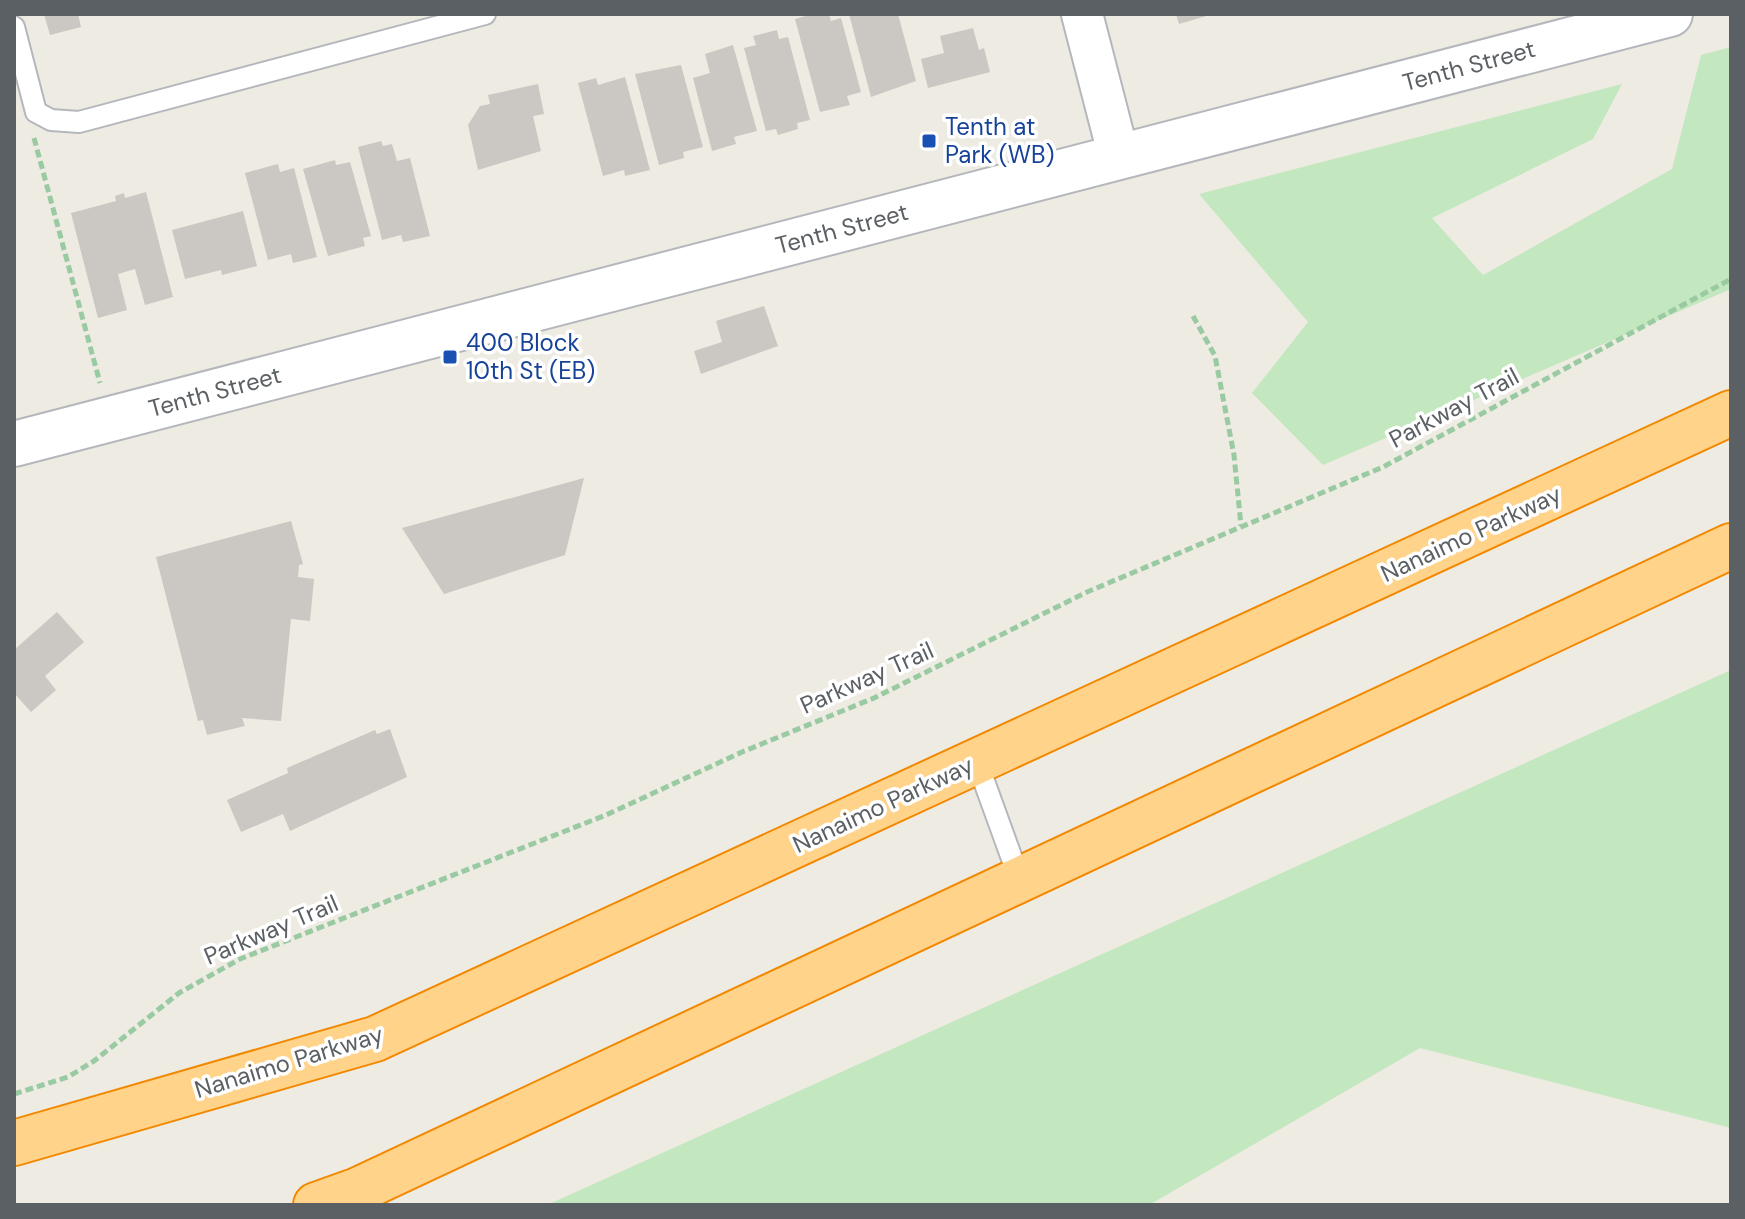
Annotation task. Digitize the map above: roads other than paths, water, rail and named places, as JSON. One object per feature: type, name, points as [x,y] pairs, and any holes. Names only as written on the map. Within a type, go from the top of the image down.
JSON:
[{"type":"highway","name":"Nanaimo Parkway","points":[[14,1143],[375,1039],[1731,413]]},
{"type":"highway","points":[[316,1205],[358,1190],[1731,546]]},
{"type":"street","points":[[1082,14],[1119,157]]},
{"type":"street","name":"Tenth Street","points":[[14,444],[1670,14]]},
{"type":"lane","points":[[14,27],[36,112],[51,120],[79,122],[485,14]]},
{"type":"lane","points":[[977,762],[1019,878]]},
{"type":"place","name":"Tenth at Park (WB)","points":[[929,141]]},
{"type":"place","name":"400 Block 10th St (EB)","points":[[450,357]]}]
